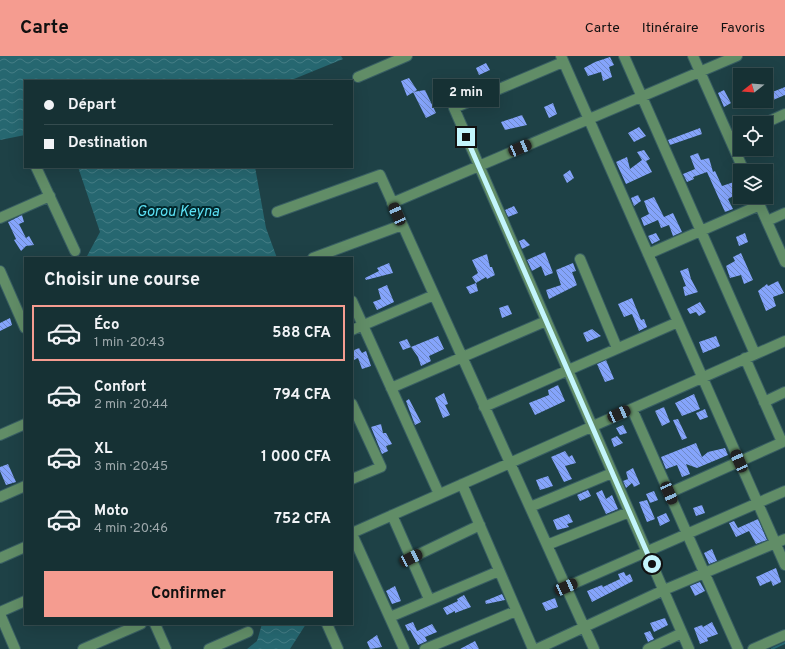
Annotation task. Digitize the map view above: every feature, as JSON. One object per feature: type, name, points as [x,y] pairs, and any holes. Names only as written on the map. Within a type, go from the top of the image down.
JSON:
[{"type":"street","points":[[358,77],[407,56]]},
{"type":"street","points":[[624,56],[755,354]]},
{"type":"street","points":[[693,56],[741,164]]},
{"type":"street","points":[[392,203],[737,56]]},
{"type":"street","points":[[689,649],[454,108],[562,59],[739,461],[758,503],[780,541],[785,565]]},
{"type":"street","points":[[773,119],[785,114]]},
{"type":"street","points":[[36,168],[75,251]]},
{"type":"street","points":[[277,212],[380,175],[594,649]]},
{"type":"street","points":[[0,218],[50,196]]},
{"type":"street","points":[[648,254],[701,231],[752,204]]},
{"type":"street","points":[[759,204],[785,262]]},
{"type":"street","points":[[767,221],[785,213]]},
{"type":"street","points":[[319,257],[332,255],[402,225]]},
{"type":"street","points":[[580,259],[617,348]]},
{"type":"street","points":[[0,271],[24,326]]},
{"type":"street","points":[[353,330],[434,295]]},
{"type":"street","points":[[353,303],[439,494]]},
{"type":"street","points":[[391,388],[546,321]]},
{"type":"street","points":[[484,407],[678,322]]},
{"type":"street","points":[[353,534],[785,341]]},
{"type":"street","points":[[669,493],[784,441],[764,402],[745,358]]},
{"type":"street","points":[[764,402],[785,392]]},
{"type":"street","points":[[353,406],[381,467],[353,479]]},
{"type":"street","points":[[632,408],[738,649]]},
{"type":"street","points":[[0,435],[24,424]]},
{"type":"street","points":[[530,508],[612,472]]},
{"type":"street","points":[[462,484],[533,649]]},
{"type":"street","points":[[0,497],[24,486]]},
{"type":"street","points":[[566,587],[785,491]]},
{"type":"street","points":[[547,545],[629,512]]},
{"type":"street","points":[[392,515],[429,599]]},
{"type":"street","points":[[411,558],[480,525]]},
{"type":"street","points":[[353,536],[404,649]]},
{"type":"street","points":[[537,649],[664,590],[705,574],[780,541]]},
{"type":"street","points":[[0,558],[24,547]]},
{"type":"street","points":[[390,617],[499,570]]},
{"type":"street","points":[[15,649],[0,613],[24,601]]},
{"type":"street","points":[[425,649],[516,611]]},
{"type":"street","points":[[84,649],[106,644],[139,625]]},
{"type":"street","points":[[155,625],[166,649]]},
{"type":"street","points":[[327,625],[338,649]]},
{"type":"street","points":[[209,649],[248,632]]},
{"type":"street","points":[[648,649],[682,633]]},
{"type":"street","points":[[753,649],[785,635]]},
{"type":"water","points":[[0,56],[341,56],[343,59],[291,80],[24,80],[24,135],[0,140]]},
{"type":"water","name":"Gorou Keyna","points":[[78,168],[255,168],[266,228],[277,257],[87,257],[100,232]]},
{"type":"water","points":[[262,625],[305,625],[290,649],[247,649],[257,641]]},
{"type":"building","points":[[610,57],[614,65],[609,67],[612,77],[603,81],[601,72],[588,76],[584,68],[595,62]]},
{"type":"building","points":[[486,63],[490,70],[479,75],[476,68]]},
{"type":"building","points":[[409,78],[417,90],[407,96],[401,81]]},
{"type":"building","points":[[785,87],[785,95],[773,100],[773,92]]},
{"type":"building","points":[[425,90],[436,113],[426,118],[413,92]]},
{"type":"building","points":[[724,90],[731,103],[724,107],[718,93]]},
{"type":"building","points":[[553,103],[557,114],[549,118],[544,107]]},
{"type":"building","points":[[522,115],[527,125],[505,130],[501,122]]},
{"type":"building","points":[[639,127],[646,136],[634,142],[628,133]]},
{"type":"building","points":[[700,128],[702,134],[670,145],[668,140]]},
{"type":"building","points":[[644,150],[650,159],[646,161],[652,172],[626,184],[616,162],[627,157],[630,169],[642,160],[637,152]]},
{"type":"building","points":[[698,153],[701,160],[709,158],[713,172],[715,171],[722,186],[733,182],[733,196],[728,199],[733,209],[725,212],[707,172],[693,177],[694,179],[687,182],[683,174],[695,169],[690,156]]},
{"type":"building","points":[[570,170],[574,178],[567,183],[563,175]]},
{"type":"building","points":[[638,195],[641,201],[634,206],[631,198]]},
{"type":"building","points":[[654,197],[664,217],[673,213],[682,232],[673,236],[669,225],[661,228],[658,220],[644,226],[641,218],[649,214],[644,201]]},
{"type":"building","points":[[514,206],[518,213],[508,217],[505,210]]},
{"type":"building","points":[[22,215],[24,222],[19,224],[26,238],[29,236],[34,245],[26,246],[21,251],[14,240],[16,239],[8,222]]},
{"type":"building","points":[[656,233],[660,240],[652,244],[648,236]]},
{"type":"building","points":[[745,233],[748,242],[739,246],[736,237]]},
{"type":"building","points":[[524,239],[530,245],[522,249],[519,241]]},
{"type":"building","points":[[545,252],[553,273],[545,276],[541,266],[532,271],[527,260]]},
{"type":"building","points":[[741,253],[753,280],[744,284],[741,275],[730,278],[726,266],[735,261],[733,257]]},
{"type":"building","points":[[487,254],[490,267],[492,267],[495,275],[487,279],[486,277],[476,283],[472,277],[478,273],[472,260]]},
{"type":"building","points":[[389,263],[393,273],[366,280],[365,278],[379,271],[377,268]]},
{"type":"building","points":[[573,263],[576,271],[572,272],[577,285],[549,299],[546,290],[561,285],[556,270]]},
{"type":"building","points":[[688,268],[691,279],[698,292],[685,296],[683,287],[686,286],[680,271]]},
{"type":"building","points":[[778,281],[784,293],[773,297],[776,306],[766,311],[758,291],[767,284],[768,286]]},
{"type":"building","points":[[476,283],[478,291],[470,294],[466,287]]},
{"type":"building","points":[[387,285],[394,302],[377,310],[373,302],[381,299],[378,289]]},
{"type":"building","points":[[632,298],[641,320],[644,319],[647,327],[639,331],[632,314],[624,317],[618,304]]},
{"type":"building","points":[[700,302],[706,312],[699,316],[696,312],[690,314],[687,309]]},
{"type":"building","points":[[508,305],[512,314],[502,318],[499,308]]},
{"type":"building","points":[[10,318],[12,325],[0,331],[0,323]]},
{"type":"building","points":[[592,329],[601,336],[587,342],[583,333]]},
{"type":"building","points":[[438,336],[444,349],[429,356],[431,361],[421,366],[418,357],[411,347]]},
{"type":"building","points":[[716,336],[720,346],[703,353],[699,342]]},
{"type":"building","points":[[407,339],[411,347],[403,350],[399,342]]},
{"type":"building","points":[[359,348],[362,353],[366,351],[371,366],[362,369],[358,358],[353,360],[353,351]]},
{"type":"building","points":[[606,360],[614,379],[605,382],[597,364]]},
{"type":"building","points":[[558,385],[565,401],[535,415],[529,403],[549,395],[548,390]]},
{"type":"building","points":[[444,393],[448,404],[445,405],[450,415],[443,418],[435,398]]},
{"type":"building","points":[[694,394],[700,409],[682,416],[675,403]]},
{"type":"building","points":[[409,399],[421,422],[415,425],[406,401]]},
{"type":"building","points":[[664,407],[670,422],[662,426],[655,411]]},
{"type":"building","points":[[705,409],[708,417],[700,420],[696,413]]},
{"type":"building","points":[[678,419],[687,438],[682,440],[673,420]]},
{"type":"building","points":[[381,424],[383,433],[386,433],[392,444],[386,446],[388,451],[382,454],[371,427]]},
{"type":"building","points":[[623,425],[627,433],[620,435],[616,428]]},
{"type":"building","points":[[617,436],[623,443],[614,447],[611,439]]},
{"type":"building","points":[[696,443],[702,457],[708,452],[725,448],[728,455],[697,468],[686,464],[690,474],[682,477],[677,465],[666,469],[661,457]]},
{"type":"building","points":[[565,451],[569,457],[572,455],[576,463],[565,466],[572,479],[564,482],[551,457]]},
{"type":"building","points":[[8,464],[16,482],[6,485],[0,471],[0,467]]},
{"type":"building","points":[[633,468],[640,484],[634,487],[632,483],[626,488],[623,481],[628,479],[626,472]]},
{"type":"building","points":[[548,476],[553,486],[540,490],[536,480]]},
{"type":"building","points":[[588,490],[591,496],[580,501],[577,495]]},
{"type":"building","points":[[602,490],[606,499],[612,495],[618,509],[606,514],[596,493]]},
{"type":"building","points":[[654,491],[658,500],[650,503],[646,494]]},
{"type":"building","points":[[647,500],[655,519],[647,522],[639,502]]},
{"type":"building","points":[[702,505],[705,513],[696,516],[693,508]]},
{"type":"building","points":[[666,513],[670,521],[660,526],[657,517]]},
{"type":"building","points":[[569,514],[573,522],[567,524],[569,527],[557,530],[553,520]]},
{"type":"building","points":[[758,519],[767,540],[756,544],[749,531],[736,537],[729,523],[734,521],[738,528]]},
{"type":"building","points":[[712,549],[717,561],[709,564],[704,553]]},
{"type":"building","points":[[776,568],[781,582],[773,586],[771,581],[760,586],[756,577]]},
{"type":"building","points":[[624,572],[626,576],[630,574],[633,581],[592,602],[587,591],[602,585],[603,587],[620,579],[618,574]]},
{"type":"building","points":[[700,582],[705,591],[695,596],[690,586]]},
{"type":"building","points":[[395,586],[401,601],[392,604],[386,591]]},
{"type":"building","points":[[502,594],[505,600],[486,604],[485,601]]},
{"type":"building","points":[[464,595],[471,607],[455,613],[455,611],[447,615],[443,608],[458,601],[457,599]]},
{"type":"building","points":[[555,598],[558,607],[546,611],[542,603]]},
{"type":"building","points":[[665,618],[668,625],[654,632],[650,623]]},
{"type":"building","points":[[413,622],[417,631],[432,624],[437,632],[425,637],[427,641],[418,645],[410,630],[408,631],[405,625]]},
{"type":"building","points":[[712,622],[718,634],[707,638],[708,641],[700,644],[694,628],[702,625],[703,627]]},
{"type":"building","points":[[650,631],[654,639],[648,642],[644,633]]},
{"type":"building","points":[[377,635],[382,647],[370,649],[367,642]]},
{"type":"building","points":[[475,641],[479,649],[460,649]]},
{"type":"waterway","points":[[772,649],[785,643]]},
{"type":"route","points":[[466,137],[652,564]]}]
